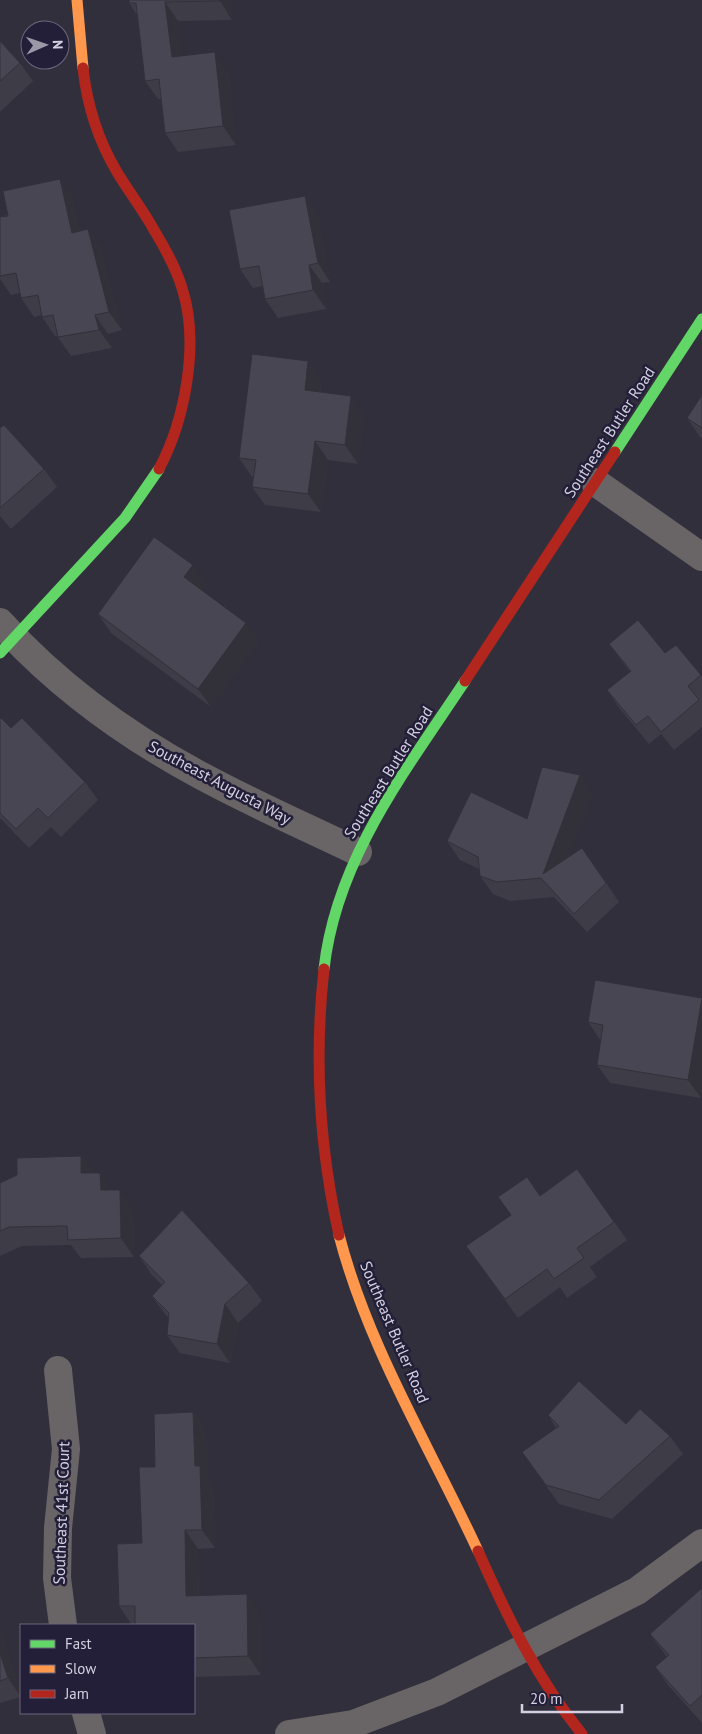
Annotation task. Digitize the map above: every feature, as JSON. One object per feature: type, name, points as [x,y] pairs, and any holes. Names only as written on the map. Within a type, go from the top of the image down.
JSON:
[{"type":"main road","points":[[5,638],[130,515],[160,470],[173,444],[186,396],[189,361],[188,324],[181,284],[150,223],[117,174],[101,140],[82,76],[77,0]]},
{"type":"main road","name":"Southeast Butler Road","points":[[582,1734],[552,1693],[526,1648],[386,1361],[351,1276],[334,1216],[324,1151],[319,1100],[321,1006],[325,963],[333,920],[358,852],[384,806],[702,319]]},
{"type":"street","points":[[595,482],[702,557]]},
{"type":"street","name":"Southeast Augusta Way","points":[[5,638],[77,694],[148,745],[198,775],[358,852]]},
{"type":"street","name":"Southeast 41st Court","points":[[58,1370],[66,1448],[58,1528],[57,1578],[63,1624]]},
{"type":"street","points":[[289,1734],[354,1724],[437,1692],[637,1591],[702,1543]]},
{"type":"street","points":[[86,1714],[92,1734]]},
{"type":"building","points":[[129,0],[220,1],[165,2],[172,57],[215,52],[223,126],[165,133],[159,79],[145,81],[136,3],[129,3]]},
{"type":"building","points":[[0,41],[20,63],[0,81]]},
{"type":"building","points":[[60,179],[72,233],[88,229],[109,312],[95,315],[99,330],[58,337],[53,315],[42,317],[38,295],[21,298],[16,273],[0,276],[0,217],[8,216],[3,191]]},
{"type":"building","points":[[305,196],[318,263],[309,265],[313,290],[265,299],[259,266],[240,269],[229,210]]},
{"type":"building","points":[[252,354],[308,361],[305,390],[351,396],[345,445],[315,441],[308,494],[252,487],[256,460],[239,458]]},
{"type":"building","points":[[702,395],[702,428],[687,418]]},
{"type":"building","points":[[4,425],[44,469],[0,508],[0,428]]},
{"type":"building","points":[[154,537],[193,565],[184,577],[246,623],[198,689],[98,614]]},
{"type":"building","points":[[638,620],[665,653],[676,645],[701,675],[688,686],[699,700],[661,732],[648,716],[636,725],[607,690],[631,671],[609,644]]},
{"type":"building","points":[[1,718],[11,728],[22,718],[85,782],[48,818],[38,808],[16,829],[0,813]]},
{"type":"building","points":[[542,767],[580,775],[543,874],[582,848],[606,883],[574,914],[541,878],[497,882],[480,876],[478,857],[447,841],[471,792],[527,819]]},
{"type":"building","points":[[595,980],[702,998],[688,1080],[597,1065],[603,1025],[588,1022]]},
{"type":"building","points":[[81,1156],[81,1173],[100,1173],[101,1190],[120,1190],[121,1238],[68,1240],[67,1226],[9,1227],[0,1231],[0,1183],[17,1175],[17,1158]]},
{"type":"building","points":[[577,1169],[614,1222],[577,1248],[584,1258],[554,1279],[547,1269],[505,1299],[466,1246],[511,1215],[498,1197],[527,1177],[540,1196]]},
{"type":"building","points":[[182,1210],[249,1283],[225,1304],[217,1344],[167,1335],[169,1313],[152,1296],[165,1282],[139,1256]]},
{"type":"building","points":[[579,1381],[626,1424],[640,1409],[670,1436],[599,1500],[546,1485],[522,1452],[559,1426],[548,1415]]},
{"type":"building","points":[[193,1412],[195,1466],[200,1466],[202,1530],[185,1530],[186,1596],[247,1594],[248,1656],[195,1658],[195,1624],[135,1624],[135,1606],[119,1606],[117,1544],[142,1543],[139,1467],[155,1467],[154,1414]]},
{"type":"building","points":[[702,1588],[702,1695],[690,1706],[655,1667],[669,1655],[650,1634]]},
{"type":"building","points":[[0,1653],[8,1678],[0,1681]]},
{"type":"traffic: fast","points":[[615,452],[702,319]]},
{"type":"traffic: fast","points":[[0,653],[125,518],[159,469]]},
{"type":"traffic: fast","points":[[324,969],[331,929],[343,890],[358,853],[398,782],[465,681]]},
{"type":"traffic: slow","points":[[77,0],[83,68]]},
{"type":"traffic: slow","points":[[339,1235],[351,1276],[383,1357],[478,1551]]},
{"type":"traffic: jam","points":[[83,68],[87,95],[104,147],[117,172],[170,258],[180,281],[187,310],[190,333],[187,381],[176,428],[159,469]]},
{"type":"traffic: jam","points":[[465,681],[615,452]]},
{"type":"traffic: jam","points":[[324,969],[319,1036],[320,1102],[327,1169],[339,1235]]},
{"type":"traffic: jam","points":[[478,1551],[500,1599],[537,1669],[582,1734]]}]
